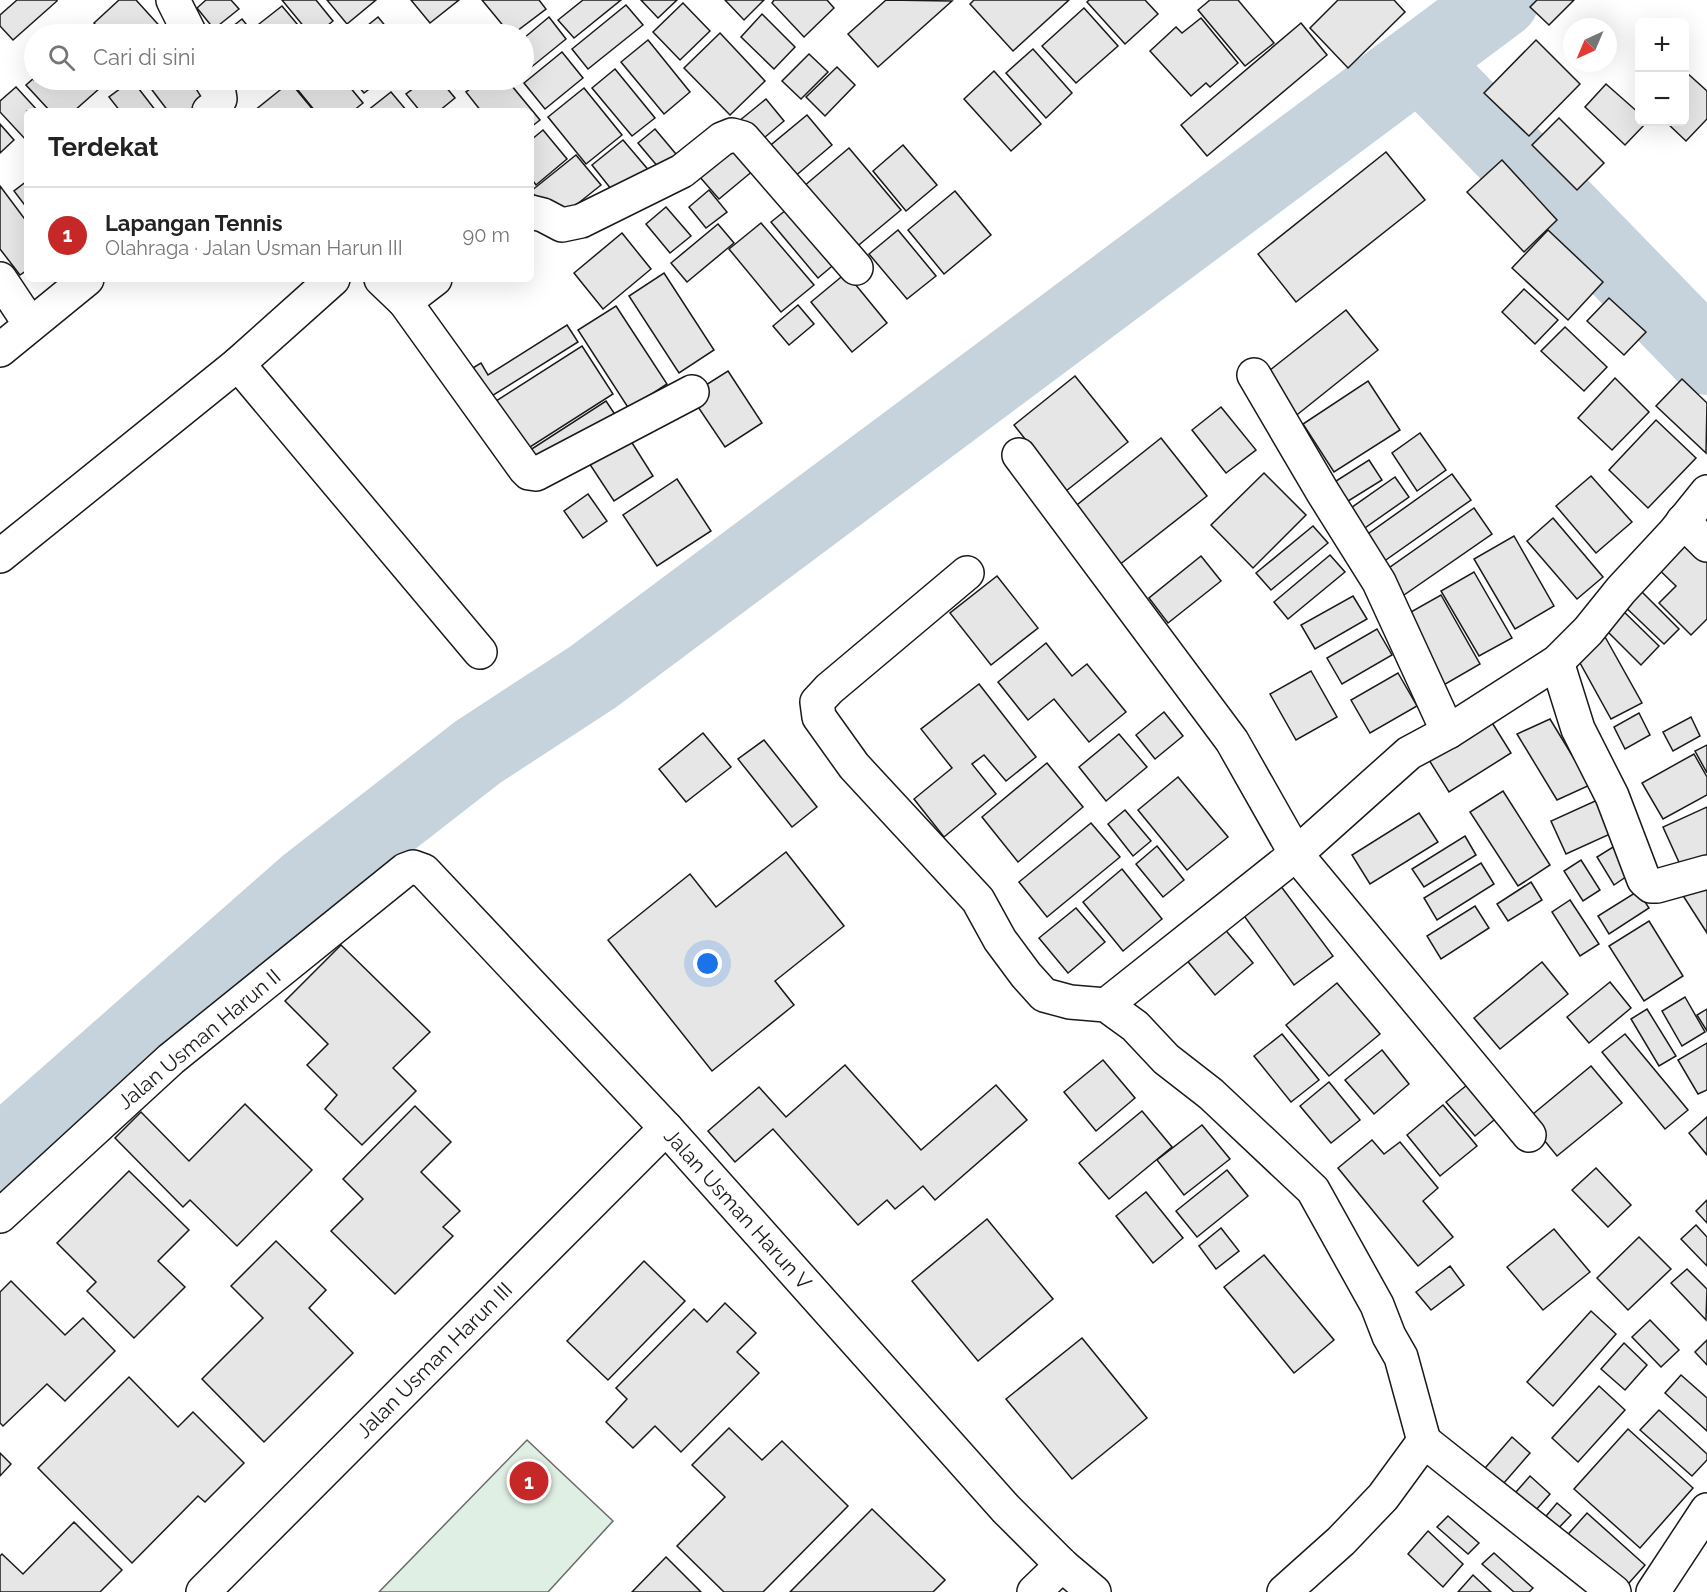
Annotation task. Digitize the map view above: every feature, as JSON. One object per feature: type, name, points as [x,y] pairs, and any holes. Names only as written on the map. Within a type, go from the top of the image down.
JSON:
[{"type":"street","points":[[173,0],[185,24]]},
{"type":"street","points":[[534,213],[562,225],[581,221],[682,171],[722,139],[732,135],[743,138],[856,268]]},
{"type":"street","points":[[0,279],[30,324]]},
{"type":"street","points":[[0,350],[83,282]]},
{"type":"street","points":[[0,556],[238,364],[330,282]]},
{"type":"street","points":[[384,282],[405,302],[525,469],[533,474],[692,392]]},
{"type":"street","points":[[405,302],[431,282]]},
{"type":"street","points":[[238,364],[480,652]]},
{"type":"street","points":[[1254,375],[1379,582],[1448,732]]},
{"type":"street","points":[[1019,455],[1232,741],[1296,854],[1529,1134]]},
{"type":"street","points":[[1106,1005],[1296,854],[1409,753],[1448,732],[1557,662],[1588,631],[1620,590],[1674,533],[1707,492]]},
{"type":"street","points":[[1683,521],[1707,545]]},
{"type":"street","points":[[967,573],[829,689],[817,702],[819,717],[854,766],[978,900],[1000,940],[1044,995],[1070,1002],[1106,1005],[1136,1026],[1166,1059],[1210,1094],[1313,1190],[1377,1305],[1389,1336],[1401,1357],[1424,1441],[1614,1592]]},
{"type":"street","points":[[1557,662],[1578,729],[1612,796],[1644,880],[1651,886],[1657,886],[1707,872]]},
{"type":"street","name":"Jalan Usman Harun V","points":[[405,870],[413,867],[424,871],[666,1128],[1006,1509],[1062,1565],[1094,1592]]},
{"type":"street","name":"Jalan Usman Harun II","points":[[0,1216],[171,1059],[405,870]]},
{"type":"street","name":"Jalan Usman Harun III","points":[[203,1592],[666,1128]]},
{"type":"street","points":[[1284,1592],[1341,1541],[1383,1497],[1424,1441]]},
{"type":"street","points":[[1653,1592],[1707,1510]]},
{"type":"street","points":[[1034,1592],[1062,1565]]},
{"type":"green space","points":[[527,1440],[613,1521],[548,1592],[379,1592]]},
{"type":"building","points":[[17,0],[57,0],[31,24],[24,24],[24,30],[13,40],[0,26],[0,15]]},
{"type":"building","points":[[119,0],[136,0],[158,24],[95,24]]},
{"type":"building","points":[[206,0],[231,0],[239,9],[220,24],[210,24],[197,8]]},
{"type":"building","points":[[282,0],[316,0],[333,21],[329,24],[302,24]]},
{"type":"building","points":[[327,0],[376,0],[347,24]]},
{"type":"building","points":[[411,0],[459,0],[430,23]]},
{"type":"building","points":[[482,0],[539,0],[546,9],[526,24],[502,24]]},
{"type":"building","points":[[583,0],[621,0],[574,38],[558,20]]},
{"type":"building","points":[[641,0],[677,0],[658,18]]},
{"type":"building","points":[[725,0],[764,0],[744,20]]},
{"type":"building","points":[[774,0],[827,0],[834,8],[804,37],[772,3]]},
{"type":"building","points":[[886,0],[952,1],[878,67],[848,34]]},
{"type":"building","points":[[974,0],[1069,0],[1013,51],[970,4]]},
{"type":"building","points":[[1089,0],[1145,0],[1158,14],[1125,44],[1087,2]]},
{"type":"building","points":[[1210,0],[1238,0],[1274,43],[1245,66],[1198,10]]},
{"type":"building","points":[[1338,0],[1394,0],[1405,12],[1348,68],[1310,28]]},
{"type":"building","points":[[1537,0],[1574,0],[1549,25],[1530,7]]},
{"type":"building","points":[[683,3],[710,31],[680,60],[653,32]]},
{"type":"building","points":[[626,5],[643,25],[588,69],[572,49]]},
{"type":"building","points":[[282,6],[297,24],[259,24]]},
{"type":"building","points":[[1084,8],[1118,46],[1076,83],[1042,46]]},
{"type":"building","points":[[762,14],[795,47],[774,69],[741,37]]},
{"type":"building","points":[[378,17],[384,24],[369,24]]},
{"type":"building","points":[[549,17],[566,39],[534,65],[534,30]]},
{"type":"building","points":[[1201,18],[1238,63],[1210,87],[1206,83],[1191,96],[1150,51],[1176,27],[1182,33]]},
{"type":"building","points":[[242,19],[246,24],[236,24]]},
{"type":"building","points":[[1301,23],[1327,55],[1207,156],[1181,125]]},
{"type":"building","points":[[720,33],[765,81],[730,115],[684,68]]},
{"type":"building","points":[[648,40],[690,92],[664,114],[621,62]]},
{"type":"building","points":[[1536,40],[1563,67],[1563,72],[1568,72],[1580,84],[1529,136],[1484,93]]},
{"type":"building","points":[[1033,49],[1072,93],[1046,118],[1006,73]]},
{"type":"building","points":[[562,52],[583,78],[545,109],[530,90],[534,90],[534,75]]},
{"type":"building","points":[[809,54],[828,72],[801,99],[782,81]]},
{"type":"building","points":[[837,67],[855,85],[825,116],[806,97]]},
{"type":"building","points":[[615,69],[655,118],[632,136],[592,88]]},
{"type":"building","points":[[994,71],[1041,124],[1011,151],[964,99]]},
{"type":"building","points":[[1689,75],[1707,91],[1707,119],[1686,141],[1670,126],[1689,126]]},
{"type":"building","points":[[1606,84],[1635,110],[1635,126],[1643,126],[1625,145],[1585,107]]},
{"type":"building","points":[[16,87],[35,108],[24,108],[24,138],[0,112],[0,101]]},
{"type":"building","points":[[584,88],[622,135],[586,164],[548,117]]},
{"type":"building","points":[[31,90],[98,90],[77,108],[47,108]]},
{"type":"building","points":[[118,90],[140,90],[154,108],[118,108],[109,97]]},
{"type":"building","points":[[152,90],[211,90],[215,95],[198,108],[166,108]]},
{"type":"building","points":[[280,90],[297,90],[312,108],[258,108]]},
{"type":"building","points":[[298,90],[352,90],[363,103],[357,108],[313,108]]},
{"type":"building","points":[[411,90],[448,90],[455,98],[443,108],[418,108],[406,94]]},
{"type":"building","points":[[469,90],[515,90],[530,108],[479,108],[466,92]]},
{"type":"building","points":[[391,92],[404,108],[371,108]]},
{"type":"building","points":[[766,99],[784,121],[758,143],[739,121]]},
{"type":"building","points":[[534,113],[540,120],[534,125]]},
{"type":"building","points":[[807,115],[832,145],[787,183],[761,153]]},
{"type":"building","points":[[1559,118],[1604,163],[1577,190],[1532,145]]},
{"type":"building","points":[[0,124],[14,140],[0,153]]},
{"type":"building","points":[[655,129],[681,160],[664,174],[638,143]]},
{"type":"building","points":[[543,130],[567,159],[536,185],[534,182],[534,138]]},
{"type":"building","points":[[623,140],[651,173],[619,199],[592,165]]},
{"type":"building","points":[[741,142],[760,165],[719,199],[699,176]]},
{"type":"building","points":[[903,145],[937,185],[906,211],[873,171]]},
{"type":"building","points":[[849,148],[901,210],[848,254],[797,192]]},
{"type":"building","points":[[1386,152],[1425,200],[1296,302],[1258,254]]},
{"type":"building","points":[[576,155],[601,185],[556,221],[534,195],[534,189]]},
{"type":"building","points":[[1502,160],[1557,220],[1524,252],[1467,192]]},
{"type":"building","points":[[24,183],[24,204],[14,191]]},
{"type":"building","points":[[0,186],[24,218],[24,272],[20,275],[0,249]]},
{"type":"building","points":[[709,190],[727,212],[706,228],[689,207]]},
{"type":"building","points":[[955,191],[991,235],[944,274],[908,230]]},
{"type":"building","points":[[791,206],[837,262],[818,278],[771,222]]},
{"type":"building","points":[[666,207],[691,236],[670,253],[646,224]]},
{"type":"building","points":[[761,223],[814,285],[781,312],[729,249]]},
{"type":"building","points":[[718,224],[734,243],[687,282],[671,263]]},
{"type":"building","points":[[898,230],[936,276],[907,299],[869,254]]},
{"type":"building","points":[[1548,230],[1603,282],[1568,320],[1512,268]]},
{"type":"building","points":[[622,233],[651,269],[603,309],[574,273]]},
{"type":"building","points":[[664,273],[714,350],[679,373],[629,296]]},
{"type":"building","points":[[846,273],[887,323],[852,352],[811,302]]},
{"type":"building","points":[[1524,289],[1558,320],[1535,344],[1502,312]]},
{"type":"building","points":[[1609,298],[1646,332],[1624,355],[1587,321]]},
{"type":"building","points":[[798,305],[814,324],[789,345],[773,326]]},
{"type":"building","points":[[616,306],[667,384],[629,409],[578,330]]},
{"type":"building","points":[[1346,310],[1378,350],[1293,418],[1260,378]]},
{"type":"building","points":[[567,325],[578,342],[479,404],[461,375],[481,363],[488,375]]},
{"type":"building","points":[[1565,327],[1607,367],[1584,391],[1541,351]]},
{"type":"building","points":[[582,346],[613,394],[516,456],[485,408]]},
{"type":"building","points":[[728,371],[762,423],[725,447],[690,395]]},
{"type":"building","points":[[1075,376],[1128,442],[1066,491],[1014,425]]},
{"type":"building","points":[[1615,378],[1649,412],[1612,450],[1578,418]]},
{"type":"building","points":[[1682,379],[1707,403],[1706,453],[1656,406]]},
{"type":"building","points":[[1368,381],[1400,430],[1334,472],[1303,424]]},
{"type":"building","points":[[606,401],[618,419],[539,470],[527,452]]},
{"type":"building","points":[[1221,407],[1256,450],[1226,473],[1192,430]]},
{"type":"building","points":[[1656,420],[1696,458],[1648,508],[1609,470]]},
{"type":"building","points":[[1420,433],[1446,470],[1417,491],[1392,453]]},
{"type":"building","points":[[629,438],[653,476],[614,501],[589,463]]},
{"type":"building","points":[[1161,438],[1207,496],[1114,569],[1068,512]]},
{"type":"building","points":[[1369,460],[1382,480],[1337,508],[1325,488]]},
{"type":"building","points":[[1264,473],[1306,515],[1253,568],[1211,525]]},
{"type":"building","points":[[1452,474],[1471,500],[1383,562],[1365,536]]},
{"type":"building","points":[[1591,476],[1632,522],[1596,553],[1556,506]]},
{"type":"building","points":[[1395,477],[1409,497],[1362,530],[1348,510]]},
{"type":"building","points":[[677,479],[711,531],[657,566],[623,515]]},
{"type":"building","points":[[588,494],[607,521],[583,538],[564,511]]},
{"type":"building","points":[[1474,508],[1492,534],[1404,595],[1386,570]]},
{"type":"building","points":[[1553,518],[1603,577],[1577,599],[1527,541]]},
{"type":"building","points":[[1313,526],[1328,543],[1271,590],[1256,573]]},
{"type":"building","points":[[1681,529],[1707,553],[1707,619],[1691,635],[1659,603],[1676,586],[1650,561]]},
{"type":"building","points":[[1514,536],[1554,606],[1515,629],[1474,559]]},
{"type":"building","points":[[1330,555],[1345,572],[1288,619],[1274,602]]},
{"type":"building","points":[[1201,556],[1221,581],[1168,623],[1149,598]]},
{"type":"building","points":[[1474,572],[1512,638],[1479,656],[1441,591]]},
{"type":"building","points":[[997,576],[1038,628],[991,665],[950,613]]},
{"type":"building","points":[[1635,585],[1679,629],[1664,644],[1619,601]]},
{"type":"building","points":[[1441,595],[1480,664],[1442,686],[1402,617]]},
{"type":"building","points":[[1353,596],[1367,619],[1315,649],[1301,625]]},
{"type":"building","points":[[1617,605],[1659,646],[1641,665],[1599,623]]},
{"type":"building","points":[[1377,629],[1392,655],[1342,684],[1327,658]]},
{"type":"building","points":[[1604,635],[1642,703],[1611,719],[1574,652]]},
{"type":"building","points":[[1046,643],[1072,676],[1087,664],[1126,712],[1089,742],[1054,699],[1028,720],[998,682]]},
{"type":"building","points":[[1311,671],[1337,717],[1296,740],[1270,694]]},
{"type":"building","points":[[1398,673],[1417,706],[1370,733],[1351,700]]},
{"type":"building","points":[[979,684],[1036,757],[1006,781],[984,755],[972,764],[996,794],[944,837],[914,799],[952,768],[921,729]]},
{"type":"building","points":[[1164,712],[1183,736],[1155,759],[1136,735]]},
{"type":"building","points":[[1639,713],[1650,735],[1625,749],[1614,727]]},
{"type":"building","points":[[1691,717],[1700,736],[1673,751],[1663,732]]},
{"type":"building","points":[[1550,719],[1590,785],[1557,800],[1517,734]]},
{"type":"building","points":[[1491,721],[1511,753],[1449,792],[1429,760]]},
{"type":"building","points":[[703,733],[731,767],[686,802],[659,769]]},
{"type":"building","points":[[1119,734],[1147,767],[1106,801],[1079,767]]},
{"type":"building","points":[[764,740],[817,807],[792,827],[738,759]]},
{"type":"building","points":[[1707,745],[1707,773],[1695,751]]},
{"type":"building","points":[[1694,754],[1707,777],[1707,795],[1663,819],[1642,783]]},
{"type":"building","points":[[1047,763],[1083,807],[1018,862],[982,817]]},
{"type":"building","points":[[1178,777],[1228,837],[1187,870],[1138,810]]},
{"type":"building","points":[[1503,791],[1550,865],[1518,886],[1470,812]]},
{"type":"building","points":[[1604,797],[1619,830],[1566,854],[1551,821]]},
{"type":"building","points":[[1707,807],[1707,860],[1683,871],[1663,827]]},
{"type":"building","points":[[1125,810],[1151,841],[1133,856],[1108,824]]},
{"type":"building","points":[[1419,813],[1438,842],[1370,884],[1352,855]]},
{"type":"building","points":[[1091,823],[1120,857],[1047,917],[1019,882]]},
{"type":"building","points":[[1465,836],[1476,855],[1424,887],[1412,869]]},
{"type":"building","points":[[1157,846],[1184,880],[1163,897],[1136,864]]},
{"type":"building","points":[[1613,847],[1630,874],[1614,885],[1597,857]]},
{"type":"building","points":[[786,852],[844,926],[775,981],[794,1005],[712,1071],[608,940],[690,874],[716,907]]},
{"type":"building","points":[[1581,860],[1600,890],[1583,901],[1564,871]]},
{"type":"building","points":[[1481,863],[1494,884],[1437,920],[1424,898]]},
{"type":"building","points":[[1122,869],[1162,919],[1123,951],[1083,902]]},
{"type":"building","points":[[1707,879],[1707,933],[1682,894]]},
{"type":"building","points":[[1531,882],[1542,900],[1508,921],[1497,904]]},
{"type":"building","points":[[1280,885],[1333,956],[1294,985],[1242,913]]},
{"type":"building","points":[[1638,891],[1649,908],[1609,934],[1598,916]]},
{"type":"building","points":[[1570,900],[1599,944],[1580,956],[1552,912]]},
{"type":"building","points":[[1475,906],[1489,928],[1441,959],[1427,936]]},
{"type":"building","points":[[1076,908],[1105,942],[1068,973],[1039,938]]},
{"type":"building","points":[[1649,921],[1683,976],[1644,1001],[1609,946]]},
{"type":"building","points":[[1223,927],[1253,963],[1215,995],[1185,958]]},
{"type":"building","points":[[341,945],[430,1032],[393,1068],[416,1091],[362,1145],[325,1109],[337,1095],[307,1065],[328,1044],[285,1001]]},
{"type":"building","points":[[1542,962],[1568,994],[1500,1049],[1474,1018]]},
{"type":"building","points":[[1610,982],[1631,1008],[1589,1043],[1567,1017]]},
{"type":"building","points":[[1337,983],[1380,1034],[1329,1076],[1286,1025]]},
{"type":"building","points":[[1685,997],[1705,1032],[1682,1046],[1662,1011]]},
{"type":"building","points":[[1647,1009],[1676,1056],[1659,1066],[1631,1019]]},
{"type":"building","points":[[1707,1009],[1707,1031],[1697,1015]]},
{"type":"building","points":[[1282,1034],[1319,1080],[1291,1102],[1254,1056]]},
{"type":"building","points":[[1625,1034],[1688,1110],[1665,1129],[1602,1052]]},
{"type":"building","points":[[1707,1043],[1707,1090],[1698,1094],[1678,1060]]},
{"type":"building","points":[[1382,1050],[1409,1084],[1374,1114],[1345,1080]]},
{"type":"building","points":[[1103,1060],[1135,1098],[1096,1131],[1064,1092]]},
{"type":"building","points":[[845,1065],[921,1150],[996,1085],[1027,1120],[935,1200],[923,1186],[895,1209],[887,1200],[858,1225],[773,1129],[735,1162],[708,1131],[759,1087],[786,1117]]},
{"type":"building","points":[[1591,1066],[1622,1103],[1557,1156],[1527,1119]]},
{"type":"building","points":[[1472,1081],[1500,1115],[1475,1136],[1446,1102]]},
{"type":"building","points":[[1329,1082],[1360,1120],[1331,1143],[1300,1106]]},
{"type":"building","points":[[245,1104],[312,1170],[237,1246],[190,1200],[183,1207],[115,1138],[141,1112],[189,1161]]},
{"type":"building","points":[[1443,1105],[1477,1146],[1440,1176],[1407,1135]]},
{"type":"building","points":[[415,1106],[451,1142],[421,1172],[460,1211],[443,1227],[453,1236],[395,1294],[331,1231],[363,1199],[343,1179]]},
{"type":"building","points":[[1142,1111],[1172,1147],[1109,1199],[1079,1163]]},
{"type":"building","points":[[1707,1117],[1707,1155],[1689,1133]]},
{"type":"building","points":[[1202,1125],[1230,1159],[1184,1195],[1157,1160]]},
{"type":"building","points":[[1372,1140],[1384,1154],[1400,1142],[1438,1188],[1423,1201],[1453,1237],[1418,1266],[1338,1168]]},
{"type":"building","points":[[1596,1168],[1631,1205],[1608,1227],[1572,1190]]},
{"type":"building","points":[[1227,1170],[1248,1196],[1197,1237],[1176,1211]]},
{"type":"building","points":[[129,1171],[189,1230],[158,1261],[185,1287],[134,1338],[87,1291],[96,1282],[57,1243]]},
{"type":"building","points":[[1146,1192],[1183,1238],[1153,1263],[1116,1216]]},
{"type":"building","points":[[1707,1200],[1707,1223],[1696,1211]]},
{"type":"building","points":[[987,1219],[1053,1299],[978,1361],[912,1281]]},
{"type":"building","points":[[1696,1225],[1707,1237],[1707,1266],[1681,1239]]},
{"type":"building","points":[[1221,1228],[1239,1251],[1216,1269],[1199,1246]]},
{"type":"building","points":[[1554,1229],[1590,1272],[1543,1310],[1507,1267]]},
{"type":"building","points":[[1639,1237],[1671,1269],[1628,1310],[1597,1278]]},
{"type":"building","points":[[276,1241],[326,1290],[309,1308],[353,1353],[264,1442],[202,1379],[263,1318],[231,1286]]},
{"type":"building","points":[[1264,1255],[1334,1340],[1294,1373],[1224,1287]]},
{"type":"building","points":[[644,1261],[685,1301],[608,1380],[567,1341]]},
{"type":"building","points":[[1450,1266],[1464,1285],[1431,1310],[1416,1292]]},
{"type":"building","points":[[1687,1269],[1707,1289],[1706,1320],[1671,1283]]},
{"type":"building","points":[[11,1281],[65,1335],[83,1318],[115,1351],[65,1401],[47,1384],[3,1426],[0,1423],[0,1292]]},
{"type":"building","points":[[725,1303],[756,1333],[737,1352],[759,1373],[681,1452],[655,1426],[633,1448],[606,1422],[627,1399],[616,1388],[694,1309],[707,1322]]},
{"type":"building","points":[[1591,1311],[1616,1334],[1553,1406],[1527,1382]]},
{"type":"building","points":[[1650,1320],[1679,1350],[1661,1367],[1632,1337]]},
{"type":"building","points":[[1082,1338],[1147,1418],[1072,1479],[1006,1399]]},
{"type":"building","points":[[1707,1340],[1707,1365],[1695,1352]]},
{"type":"building","points":[[1624,1343],[1647,1365],[1625,1390],[1601,1369]]},
{"type":"building","points":[[1681,1375],[1707,1398],[1707,1431],[1665,1393]]},
{"type":"building","points":[[129,1377],[178,1427],[193,1412],[244,1463],[205,1502],[198,1496],[132,1563],[38,1468]]},
{"type":"building","points":[[1599,1386],[1625,1410],[1578,1462],[1552,1438]]},
{"type":"building","points":[[1659,1410],[1707,1454],[1707,1460],[1692,1476],[1640,1430]]},
{"type":"building","points":[[729,1428],[762,1460],[782,1441],[848,1506],[763,1592],[724,1592],[677,1546],[725,1497],[692,1465]]},
{"type":"building","points":[[1628,1429],[1693,1488],[1640,1548],[1574,1489]]},
{"type":"building","points":[[1512,1437],[1530,1453],[1497,1491],[1479,1475]]},
{"type":"building","points":[[0,1453],[11,1464],[0,1476]]},
{"type":"building","points":[[1530,1476],[1550,1494],[1528,1519],[1508,1501]]},
{"type":"building","points":[[1557,1503],[1571,1515],[1549,1538],[1537,1527]]},
{"type":"building","points":[[872,1509],[945,1580],[933,1592],[790,1592]]},
{"type":"building","points":[[1587,1513],[1645,1565],[1621,1592],[1563,1540]]},
{"type":"building","points":[[1448,1516],[1479,1543],[1468,1554],[1437,1527]]},
{"type":"building","points":[[74,1522],[122,1570],[100,1592],[0,1592],[0,1556],[2,1554],[23,1574]]},
{"type":"building","points":[[1428,1531],[1463,1564],[1443,1587],[1408,1554]]},
{"type":"building","points":[[1494,1553],[1533,1588],[1529,1592],[1514,1592],[1482,1564]]},
{"type":"building","points":[[666,1557],[701,1592],[632,1592]]},
{"type":"building","points":[[1473,1575],[1491,1592],[1458,1592]]},
{"type":"waterway","points":[[0,1155],[307,885],[478,752],[593,677],[1501,0]]},
{"type":"waterway","points":[[1419,61],[1707,357]]},
{"type":"place","name":"Lapangan Tennis","points":[[529,1481]]}]
